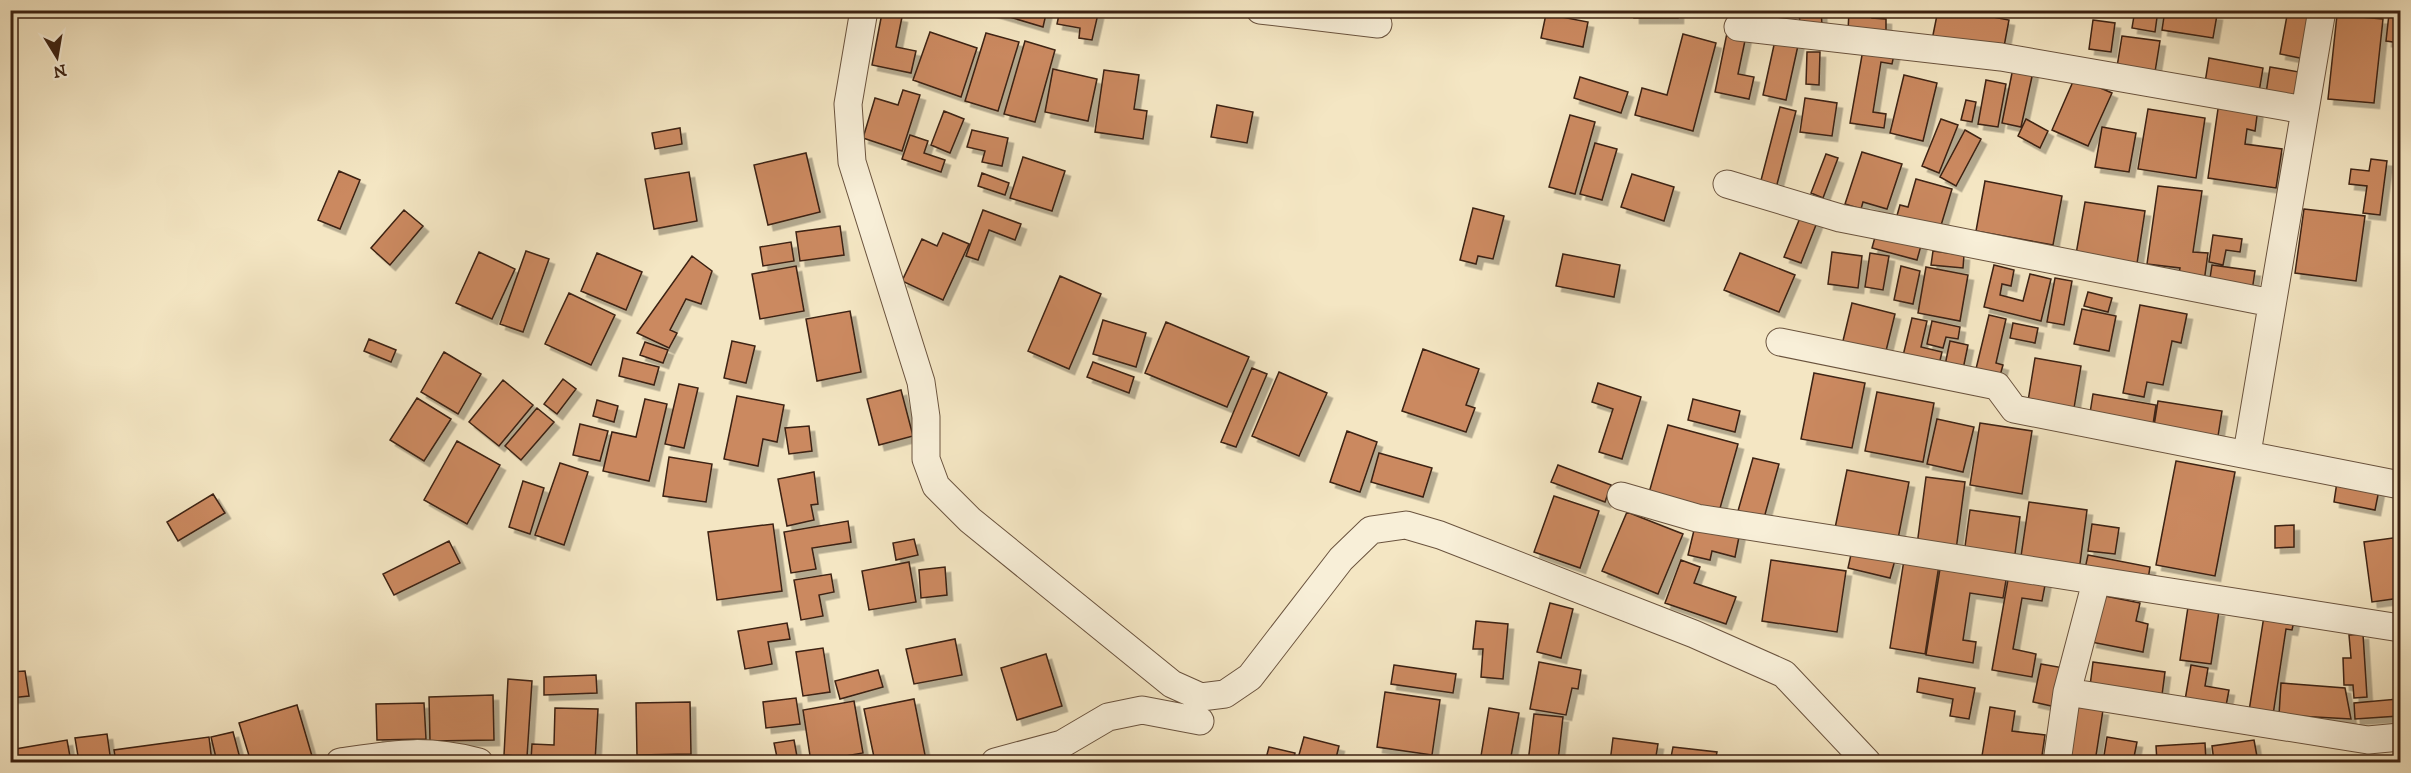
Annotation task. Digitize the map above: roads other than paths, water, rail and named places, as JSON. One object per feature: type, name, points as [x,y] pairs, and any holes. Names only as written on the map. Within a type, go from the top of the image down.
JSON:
[{"type":"street","points":[[864,10],[848,104],[852,162],[921,382],[926,417],[926,459],[936,486],[970,520],[1172,684],[1201,697],[1225,694],[1250,677],[1341,559],[1371,530],[1406,525],[1440,535],[1683,630],[1784,674],[1867,762]]},
{"type":"street","points":[[1260,10],[1378,24]]},
{"type":"street","points":[[2247,453],[2322,10]]},
{"type":"street","points":[[1738,27],[2001,57],[2305,110]]},
{"type":"street","points":[[1728,184],[1840,218],[2272,303]]},
{"type":"street","points":[[1780,342],[1997,386],[2014,409],[2247,453],[2400,485]]},
{"type":"street","points":[[1621,496],[1697,518],[2400,628]]},
{"type":"street","points":[[2056,762],[2067,692],[2096,582]]},
{"type":"street","points":[[2067,692],[2368,740],[2400,737]]},
{"type":"street","points":[[995,762],[1067,753],[1108,717],[1142,710],[1200,721]]},
{"type":"street","points":[[340,762],[412,752],[479,762]]}]
